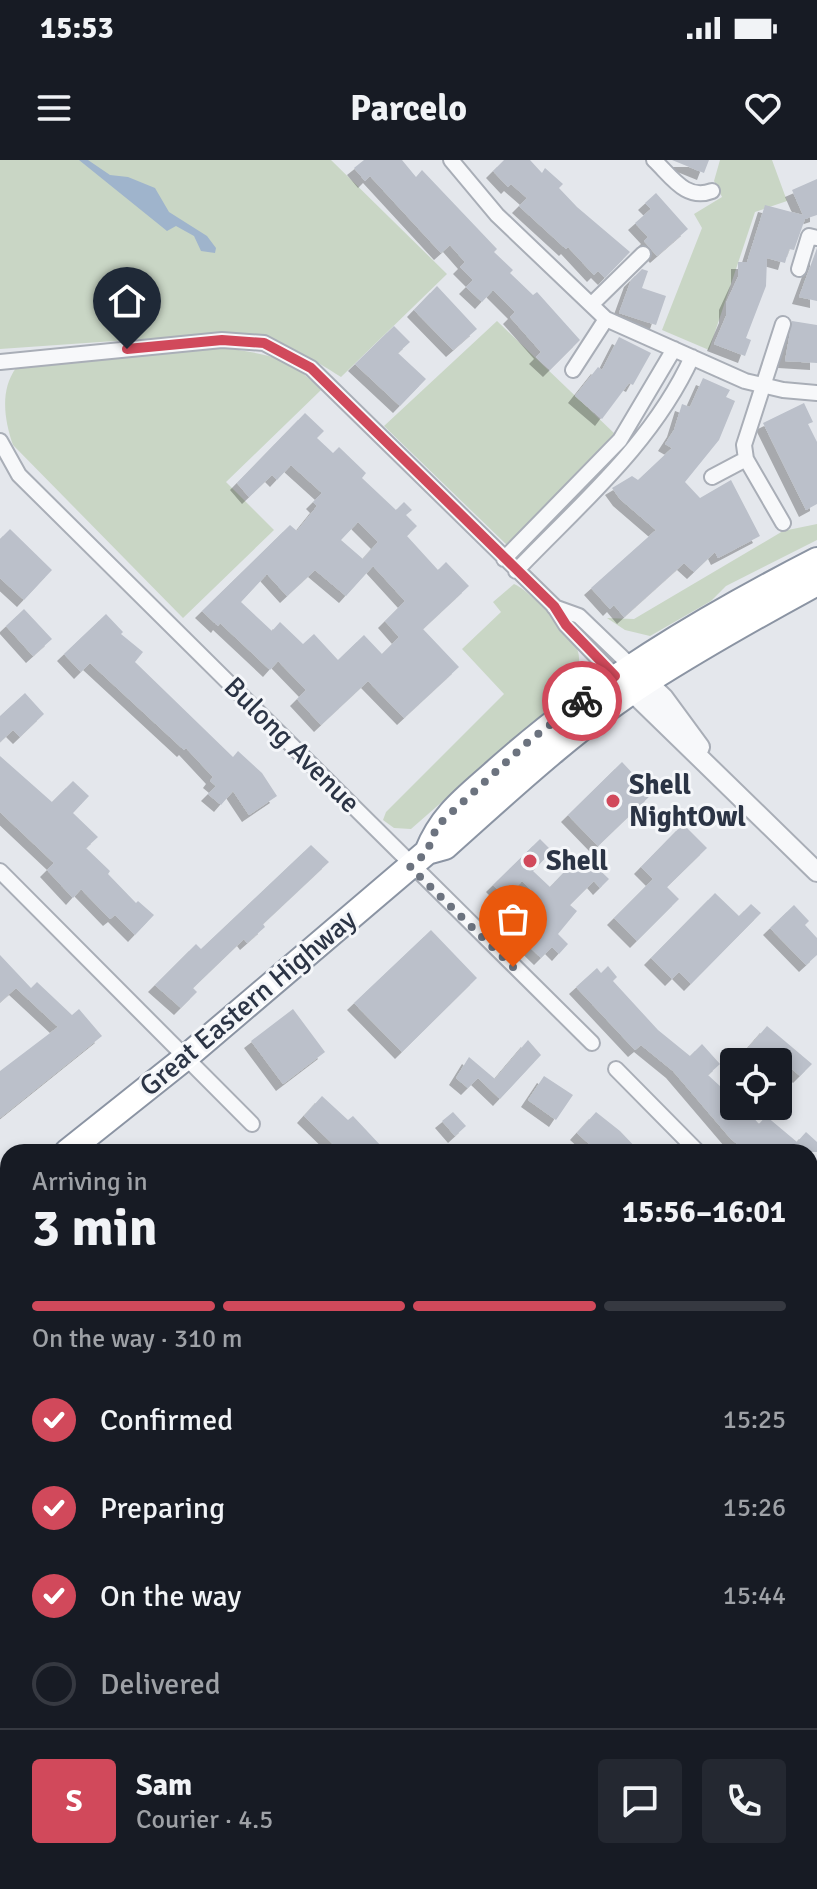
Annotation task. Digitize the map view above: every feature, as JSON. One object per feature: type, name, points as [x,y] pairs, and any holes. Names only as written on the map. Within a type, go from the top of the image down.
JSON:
[{"type":"highway","name":"Great Eastern Highway","points":[[77,1144],[185,1058],[419,860],[445,847],[555,751],[631,679],[817,560]]},
{"type":"highway","name":"Great Eastern Highway","points":[[631,679],[817,583]]},
{"type":"street","points":[[451,160],[497,215],[606,319],[763,386],[817,393]]},
{"type":"street","points":[[654,160],[688,193],[699,196],[712,191]]},
{"type":"street","points":[[799,269],[809,236],[817,238]]},
{"type":"street","points":[[592,304],[643,254]]},
{"type":"street","points":[[573,370],[606,319]]},
{"type":"street","points":[[783,324],[747,428],[746,459],[783,523]]},
{"type":"street","points":[[0,362],[222,340],[264,343],[311,368],[554,606],[566,625],[631,679],[705,761],[817,872]]},
{"type":"street","points":[[504,559],[620,440],[674,349]]},
{"type":"street","points":[[516,571],[634,449],[659,417],[692,357]]},
{"type":"street","name":"Bulong Avenue","points":[[0,441],[19,475],[400,850],[419,860],[592,1043]]},
{"type":"street","points":[[712,477],[746,459]]},
{"type":"street","points":[[0,871],[252,1124]]},
{"type":"street","points":[[616,1069],[690,1144]]},
{"type":"green space","points":[[0,160],[331,160],[447,274],[341,377],[288,347],[261,338],[229,333],[0,349]]},
{"type":"green space","points":[[720,160],[772,160],[787,201],[755,212],[709,350],[662,330],[702,228],[694,214],[722,197],[714,181]]},
{"type":"green space","points":[[497,321],[616,435],[508,546],[384,426]]},
{"type":"green space","points":[[225,348],[278,359],[298,370],[321,390],[226,482],[274,530],[183,618],[13,445],[7,425],[6,395],[16,368]]},
{"type":"green space","points":[[817,524],[817,540],[726,586],[711,601],[650,636],[625,630],[607,618],[634,619],[783,531]]},
{"type":"green space","points":[[514,584],[548,613],[577,649],[579,663],[573,687],[411,829],[394,828],[383,820],[386,812],[504,694],[462,649],[501,612],[493,602]]},
{"type":"water","points":[[79,160],[88,160],[110,175],[128,177],[155,188],[169,212],[207,236],[216,248],[215,253],[201,251],[194,236],[176,226],[167,231]]},
{"type":"building","points":[[364,160],[402,160],[416,177],[422,170],[497,249],[494,252],[513,270],[510,273],[533,295],[537,292],[580,340],[550,370],[536,357],[541,352],[510,317],[515,312],[493,290],[482,302],[466,287],[473,280],[460,267],[465,262],[450,245],[441,253],[370,176],[365,181],[354,168]]},
{"type":"building","points":[[504,160],[530,160],[542,173],[545,168],[563,184],[559,188],[577,207],[630,252],[605,278],[598,271],[594,275],[568,247],[566,249],[519,206],[527,198],[511,184],[508,187],[493,171]]},
{"type":"building","points":[[672,160],[709,160],[704,173]]},
{"type":"building","points":[[817,179],[817,215],[805,219],[794,250],[789,249],[785,263],[767,258],[766,286],[746,338],[751,340],[745,356],[714,344],[726,316],[726,303],[738,277],[738,262],[747,262],[765,205],[803,215],[792,190]]},
{"type":"building","points":[[656,193],[688,229],[657,256],[644,241],[648,237],[635,223],[651,209],[645,203]]},
{"type":"building","points":[[817,248],[817,301],[799,297]]},
{"type":"building","points":[[642,269],[648,271],[642,288],[666,296],[656,325],[619,313],[631,280]]},
{"type":"building","points":[[437,286],[477,329],[453,350],[414,310]]},
{"type":"building","points":[[792,321],[817,325],[817,363],[785,361]]},
{"type":"building","points":[[394,326],[410,342],[398,353],[426,379],[400,406],[355,364]]},
{"type":"building","points":[[619,337],[651,353],[633,385],[629,383],[602,419],[575,396],[598,367],[602,370]]},
{"type":"building","points":[[703,378],[730,390],[726,397],[735,401],[719,440],[685,482],[700,498],[731,480],[760,536],[718,558],[715,552],[694,572],[684,563],[624,617],[614,605],[610,609],[591,588],[656,530],[620,499],[612,488],[632,476],[638,480],[672,448],[665,444],[674,430],[682,404],[690,407]]},
{"type":"building","points":[[804,403],[813,422],[808,424],[817,442],[817,504],[806,510],[763,423]]},
{"type":"building","points":[[305,413],[324,431],[317,438],[333,453],[339,447],[366,473],[362,478],[396,510],[404,502],[412,510],[406,515],[417,526],[407,536],[438,570],[446,562],[469,586],[423,629],[459,667],[404,718],[368,681],[321,725],[297,699],[306,690],[278,661],[270,670],[220,623],[218,626],[202,611],[290,525],[297,531],[317,506],[313,502],[322,493],[291,465],[277,480],[272,475],[249,497],[237,483]],"holes":[[[358,522],[378,542],[363,559],[341,540]],[[373,566],[405,601],[385,621],[399,637],[382,654],[364,635],[338,660],[314,634],[303,644],[280,622],[272,631],[241,602],[267,574],[287,596],[315,570],[346,596]]]},
{"type":"building","points":[[10,529],[52,570],[24,600],[0,578],[0,539]]},
{"type":"building","points":[[24,609],[52,639],[33,656],[6,626]]},
{"type":"building","points":[[106,614],[123,632],[121,634],[143,652],[135,662],[233,757],[238,751],[262,773],[277,796],[249,815],[233,791],[221,805],[208,794],[216,786],[210,781],[213,777],[186,748],[184,750],[90,663],[81,672],[64,654]]},
{"type":"building","points":[[25,693],[44,714],[20,737],[13,730],[0,742],[0,716]]},
{"type":"building","points":[[0,756],[52,802],[73,781],[89,796],[73,813],[98,837],[86,848],[136,903],[138,901],[154,915],[135,935],[115,915],[110,919],[81,889],[73,898],[47,870],[54,863],[0,812]]},
{"type":"building","points":[[622,762],[652,794],[598,846],[568,815]]},
{"type":"building","points":[[683,824],[707,848],[667,887],[679,899],[637,941],[614,918],[653,879],[641,867]]},
{"type":"building","points":[[540,839],[552,851],[533,871],[550,887],[573,863],[579,868],[588,859],[609,879],[600,888],[594,881],[570,905],[577,911],[558,934],[568,944],[559,954],[552,947],[541,958],[510,928],[539,898],[522,881],[506,898],[493,885]]},
{"type":"building","points":[[311,845],[329,862],[263,924],[265,927],[247,943],[244,939],[193,988],[197,992],[181,1008],[155,985],[196,944],[201,949]]},
{"type":"building","points":[[715,893],[739,916],[751,904],[761,913],[691,984],[679,972],[672,979],[651,958]]},
{"type":"building","points":[[794,905],[809,921],[805,925],[817,938],[817,955],[806,965],[770,928]]},
{"type":"building","points":[[431,930],[477,978],[402,1052],[354,1003]]},
{"type":"building","points":[[0,955],[31,988],[37,982],[72,1015],[79,1009],[102,1036],[0,1118],[0,1071],[58,1027],[16,988],[0,1002]]},
{"type":"building","points":[[608,966],[617,977],[613,981],[658,1030],[690,1056],[702,1044],[720,1064],[708,1075],[720,1086],[720,1120],[755,1120],[759,1124],[762,1120],[771,1120],[797,1142],[806,1132],[817,1144],[737,1144],[673,1071],[641,1045],[635,1050],[576,987],[597,968],[601,973]]},
{"type":"building","points":[[293,1009],[325,1052],[283,1084],[251,1041]]},
{"type":"building","points":[[767,1026],[812,1064],[800,1076],[792,1069],[792,1048],[748,1048]]},
{"type":"building","points":[[528,1040],[541,1055],[500,1099],[478,1078],[468,1088],[456,1078],[469,1057],[495,1079]]},
{"type":"building","points":[[544,1076],[573,1095],[556,1120],[528,1100]]},
{"type":"building","points":[[322,1096],[348,1120],[353,1116],[379,1144],[333,1144],[304,1116]]},
{"type":"building","points":[[453,1112],[466,1126],[455,1136],[442,1121]]},
{"type":"building","points":[[596,1112],[632,1144],[589,1144],[577,1133]]},
{"type":"way so far","points":[[513,967],[410,867],[427,852],[437,826],[470,794],[530,740],[582,701]]},
{"type":"place","name":"Shell NightOwl","points":[[613,801]]},
{"type":"place","name":"Shell","points":[[530,861]]},
{"type":"route","points":[[127,349],[222,340],[264,343],[311,368],[554,606],[566,625],[615,676],[582,701]]}]
